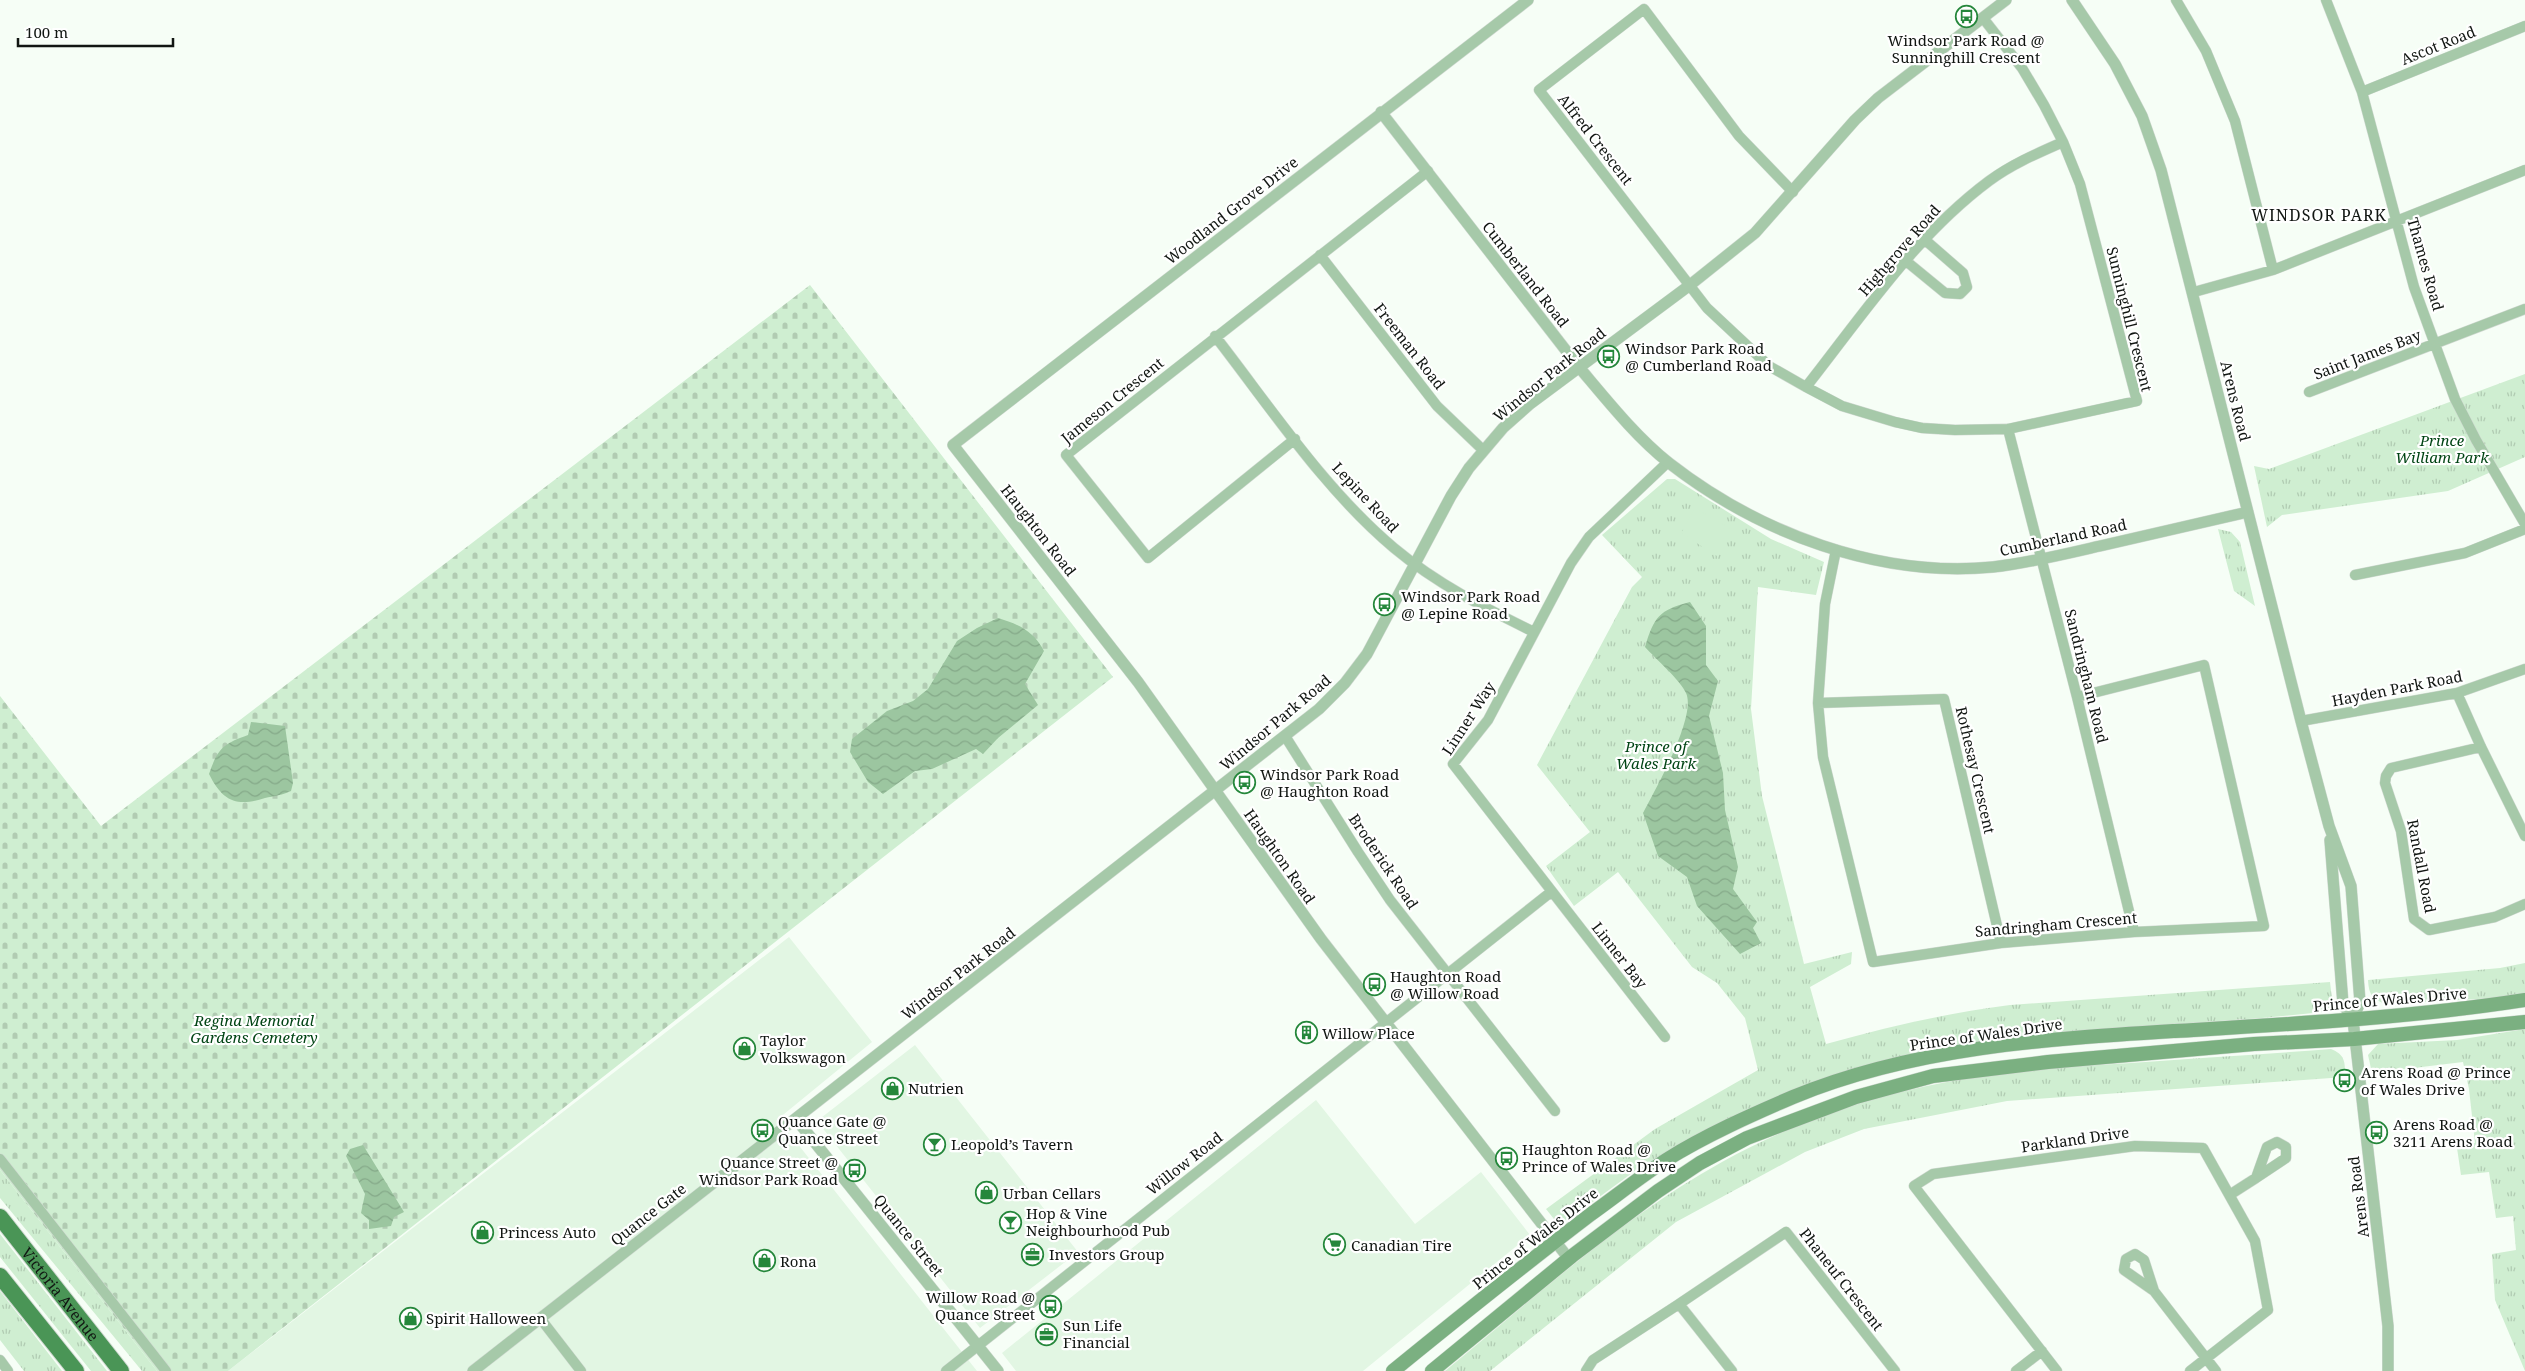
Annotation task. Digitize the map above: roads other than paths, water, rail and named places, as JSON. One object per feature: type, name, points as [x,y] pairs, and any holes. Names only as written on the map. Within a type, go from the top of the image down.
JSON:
[{"type":"highway","name":"Victoria Avenue","points":[[0,1217],[121,1371]]},
{"type":"highway","points":[[0,1276],[75,1369]]},
{"type":"main road","name":"Prince of Wales Drive","points":[[1393,1371],[1555,1242],[1668,1159],[1740,1121],[1787,1100],[1854,1075],[1930,1056],[2021,1043],[2353,1020],[2442,1012],[2525,1000]]},
{"type":"main road","points":[[1432,1371],[1569,1259],[1658,1191],[1700,1163],[1747,1138],[1856,1097],[1933,1076],[2048,1062],[2254,1044],[2354,1040],[2525,1022]]},
{"type":"street","name":"Woodland Grove Drive","points":[[952,444],[1528,0]]},
{"type":"street","name":"Windsor Park Road","points":[[796,1119],[1319,709],[1357,669],[1384,626],[1451,496],[1483,450],[1517,415],[1578,366],[1690,285],[1755,233],[1849,126],[1878,98],[2006,0]]},
{"type":"street","name":"Arens Road","points":[[2072,0],[2115,64],[2142,116],[2161,170],[2194,292],[2301,722],[2329,826],[2351,886],[2360,1002],[2353,1020],[2354,1040],[2388,1326],[2388,1371]]},
{"type":"street","points":[[2176,0],[2206,51],[2235,121],[2273,270]]},
{"type":"street","name":"Thames Road","points":[[2326,0],[2362,92],[2414,287],[2435,344],[2459,407],[2525,524]]},
{"type":"street","name":"Alfred Crescent","points":[[1690,285],[1540,90],[1644,9],[1739,136],[1793,192]]},
{"type":"street","name":"Sunninghill Crescent","points":[[1690,285],[1707,308],[1741,342],[1770,366],[1842,406],[1922,428],[1955,430],[2008,429],[2137,401],[2080,184],[2063,142],[2022,68],[1983,18]]},
{"type":"street","name":"Ascot Road","points":[[2362,92],[2525,26]]},
{"type":"street","name":"Cumberland Road","points":[[1382,112],[1578,366],[1668,462],[1747,514],[1798,537],[1836,550],[1891,562],[1955,568],[1992,567],[2041,559],[2248,512]]},
{"type":"street","name":"Highgrove Road","points":[[1806,387],[1924,239],[1951,212],[1990,180],[2018,162],[2063,142]]},
{"type":"street","points":[[2194,292],[2273,270],[2525,170]]},
{"type":"street","name":"Jameson Crescent","points":[[1295,439],[1148,558],[1066,455],[1215,336],[1428,171]]},
{"type":"street","points":[[1906,261],[1946,293],[1960,294],[1967,287],[1962,273],[1924,239]]},
{"type":"street","name":"Freeman Road","points":[[1320,255],[1437,406],[1483,450]]},
{"type":"street","name":"Saint James Bay","points":[[2309,392],[2525,309]]},
{"type":"street","name":"Lepine Road","points":[[1215,336],[1295,439],[1361,518],[1415,564],[1466,598],[1534,632]]},
{"type":"street","name":"Sandringham Road","points":[[2008,429],[2077,697],[2134,932]]},
{"type":"street","name":"Haughton Road","points":[[952,444],[1138,682],[1316,932],[1569,1259]]},
{"type":"street","name":"Linner Way","points":[[1552,892],[1453,764],[1488,720],[1571,563],[1589,537],[1668,462]]},
{"type":"street","points":[[2355,575],[2465,553],[2525,529]]},
{"type":"street","name":"Sandringham Crescent","points":[[1836,550],[1824,614],[1818,703],[1823,757],[1873,962],[2001,942],[2134,932],[2264,926],[2204,665],[2077,697]]},
{"type":"street","name":"Hayden Park Road","points":[[2301,722],[2457,693],[2525,669]]},
{"type":"street","points":[[2457,693],[2481,747],[2525,836]]},
{"type":"street","name":"Rothesay Crescent","points":[[1818,703],[1944,699],[2001,942]]},
{"type":"street","name":"Broderick Road","points":[[1285,736],[1374,877],[1555,1111]]},
{"type":"street","name":"Randall Road","points":[[2481,747],[2391,768],[2386,776],[2385,783],[2402,838],[2414,919],[2429,930],[2495,917],[2525,904]]},
{"type":"street","name":"Arens Road","points":[[2329,826],[2343,1004],[2353,1020]]},
{"type":"street","points":[[1385,1022],[1552,892]]},
{"type":"street","name":"Linner Bay","points":[[1552,892],[1665,1037]]},
{"type":"street","name":"Willow Road","points":[[978,1345],[1385,1022]]},
{"type":"street","name":"Quance Gate","points":[[473,1371],[796,1119]]},
{"type":"street","name":"Quance Street","points":[[796,1119],[998,1371]]},
{"type":"street","name":"Parkland Drive","points":[[2057,1371],[1914,1186],[1933,1174],[2135,1146],[2203,1148],[2231,1194],[2255,1241],[2268,1310],[2190,1371]]},
{"type":"street","points":[[0,1159],[166,1371]]},
{"type":"street","points":[[2231,1194],[2256,1178]]},
{"type":"street","name":"Phaneuf Crescent","points":[[1680,1304],[1786,1232],[1895,1371]]},
{"type":"street","points":[[2154,1291],[2216,1371]]},
{"type":"street","points":[[1586,1371],[1593,1360],[1680,1304],[1732,1371]]},
{"type":"street","points":[[540,1318],[582,1371]]},
{"type":"street","points":[[946,1371],[978,1345]]},
{"type":"street","points":[[2016,1371],[2042,1351]]},
{"type":"street","points":[[0,1360],[8,1371]]},
{"type":"water","points":[[1690,602],[1706,626],[1706,665],[1718,681],[1709,716],[1723,773],[1725,810],[1738,867],[1733,889],[1757,922],[1753,928],[1761,943],[1740,954],[1697,906],[1687,877],[1658,856],[1643,813],[1673,753],[1686,718],[1688,704],[1683,688],[1645,647],[1651,628],[1659,616],[1671,608]]},
{"type":"water","points":[[998,618],[1025,629],[1035,638],[1044,651],[1025,684],[1038,705],[998,738],[983,754],[976,749],[932,769],[915,771],[883,794],[868,782],[850,752],[852,739],[887,711],[913,701],[928,689],[957,641],[977,628]]},
{"type":"water","points":[[251,722],[285,726],[293,783],[291,791],[285,794],[255,801],[239,802],[225,796],[209,774],[215,758],[227,744],[248,735]]},
{"type":"water","points":[[363,1145],[404,1212],[394,1217],[391,1226],[369,1229],[369,1220],[361,1213],[365,1194],[346,1156],[350,1149]]},
{"type":"place","name":"Windsor Park Road @ Sunninghill Crescent","points":[[1966,17]]},
{"type":"place","name":"Windsor Park Road @ Cumberland Road","points":[[1609,357]]},
{"type":"place","name":"Windsor Park Road @ Lepine Road","points":[[1385,605]]},
{"type":"place","name":"Windsor Park Road @ Haughton Road","points":[[1244,783]]},
{"type":"place","name":"Haughton Road @ Willow Road","points":[[1374,985]]},
{"type":"place","name":"Willow Place","points":[[1306,1033]]},
{"type":"place","name":"Taylor Volkswagon","points":[[744,1049]]},
{"type":"place","name":"Arens Road @ Prince of Wales Drive","points":[[2345,1081]]},
{"type":"place","name":"Nutrien","points":[[892,1088]]},
{"type":"place","name":"Quance Gate @ Quance Street","points":[[762,1130]]},
{"type":"place","name":"Arens Road @ 3211 Arens Road","points":[[2377,1133]]},
{"type":"place","name":"Leopold’s Tavern","points":[[935,1144]]},
{"type":"place","name":"Haughton Road @ Prince of Wales Drive","points":[[1506,1158]]},
{"type":"place","name":"Quance Street @ Windsor Park Road","points":[[854,1171]]},
{"type":"place","name":"Urban Cellars","points":[[987,1193]]},
{"type":"place","name":"Hop & Vine Neighbourhood Pub","points":[[1010,1222]]},
{"type":"place","name":"Princess Auto","points":[[483,1232]]},
{"type":"place","name":"Canadian Tire","points":[[1335,1245]]},
{"type":"place","name":"Investors Group","points":[[1033,1254]]},
{"type":"place","name":"Rona","points":[[764,1261]]},
{"type":"place","name":"Willow Road @ Quance Street","points":[[1051,1306]]},
{"type":"place","name":"Spirit Halloween","points":[[410,1318]]},
{"type":"place","name":"Sun Life Financial","points":[[1047,1334]]},
{"type":"district","name":"WINDSOR PARK","points":[[2319,215]]},
{"type":"park label","name":"Prince William Park","points":[[2442,448]]},
{"type":"park label","name":"Prince of Wales Park","points":[[1656,754]]},
{"type":"park label","name":"Regina Memorial Gardens Cemetery","points":[[254,1028]]}]
